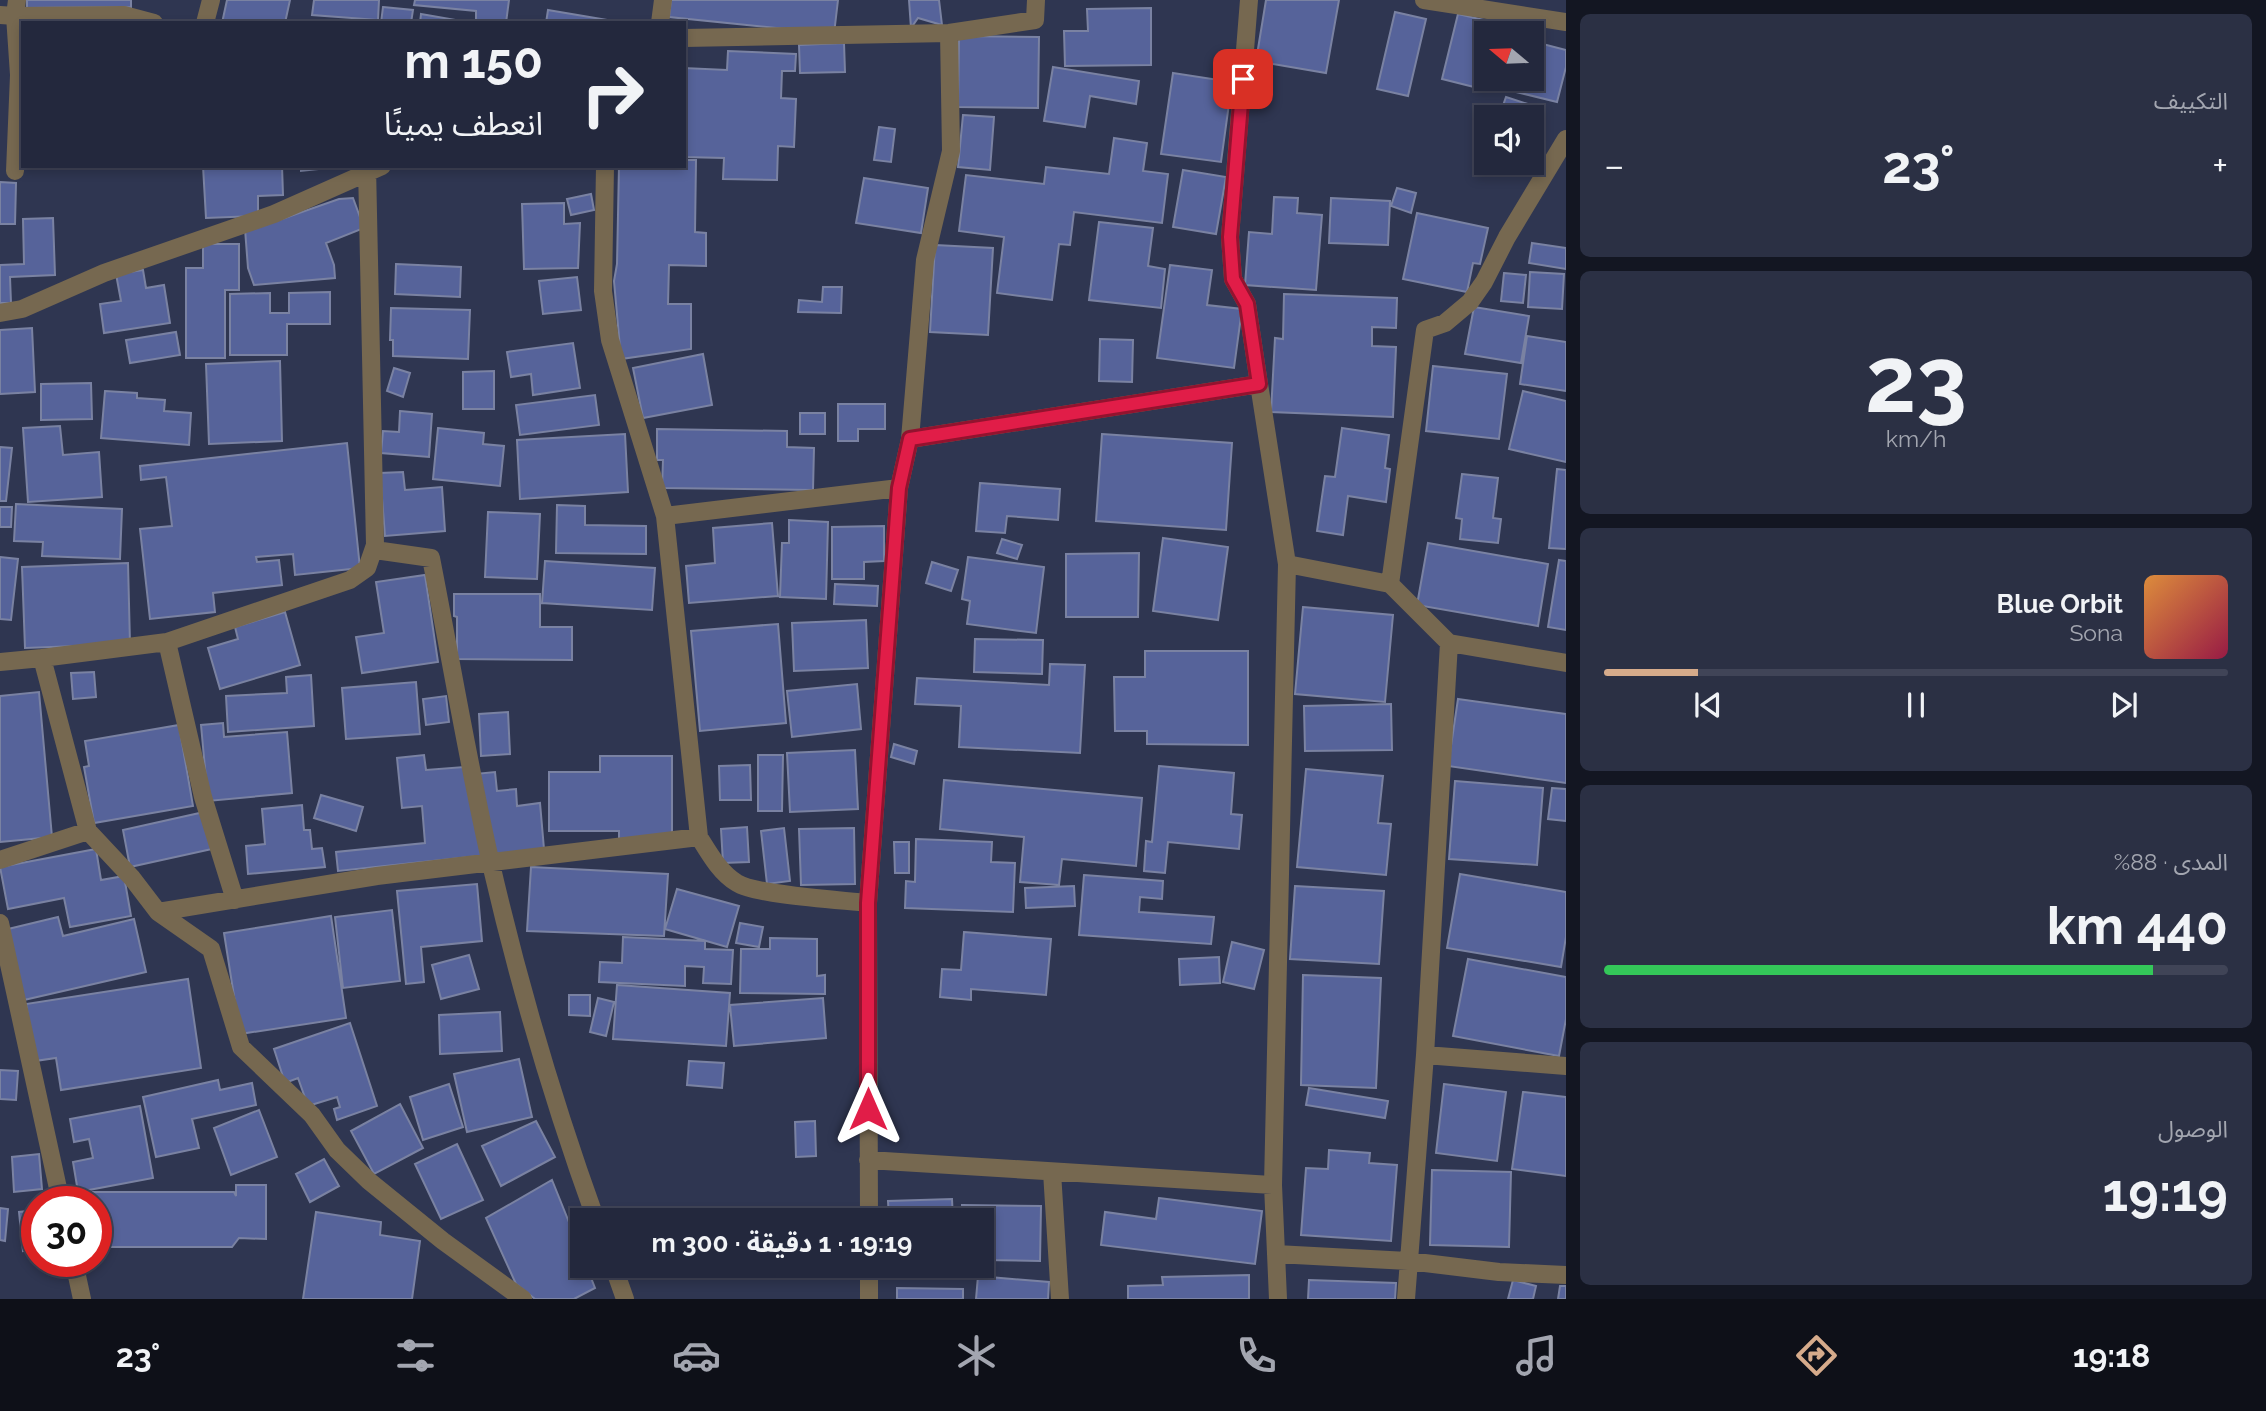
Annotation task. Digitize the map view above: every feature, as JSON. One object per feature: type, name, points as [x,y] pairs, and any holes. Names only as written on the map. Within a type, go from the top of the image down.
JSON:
[{"type":"street","points":[[206,21],[211,0]]},
{"type":"street","points":[[660,21],[663,0]]},
{"type":"street","points":[[686,38],[949,33],[1035,20],[1036,0]]},
{"type":"street","points":[[1250,0],[1230,237],[1233,279],[1247,304],[1287,564],[1273,1185],[1278,1299]]},
{"type":"street","points":[[1424,0],[1566,22]]},
{"type":"street","points":[[15,171],[19,75],[11,10],[124,15],[146,21]]},
{"type":"street","points":[[869,1208],[868,903],[899,488],[910,439],[925,260],[951,151],[949,33]]},
{"type":"street","points":[[1390,584],[1425,330],[1445,323],[1470,302],[1566,139]]},
{"type":"street","points":[[0,313],[22,309],[104,273],[274,214],[372,168],[375,550],[367,568],[350,580],[167,642],[0,662]]},
{"type":"street","points":[[605,168],[603,291],[610,340],[665,516],[698,837],[717,864],[738,884],[761,890],[868,903]]},
{"type":"street","points":[[910,439],[1259,384]]},
{"type":"street","points":[[665,516],[899,488]]},
{"type":"street","points":[[375,550],[431,558],[491,864],[535,1036],[592,1208]]},
{"type":"street","points":[[1287,564],[1390,584],[1449,643],[1566,663]]},
{"type":"street","points":[[167,642],[203,797],[235,900]]},
{"type":"street","points":[[1406,1299],[1425,1055],[1449,643]]},
{"type":"street","points":[[42,658],[89,831],[132,878],[158,912],[211,949],[241,1046],[312,1115],[337,1150],[369,1181],[523,1299]]},
{"type":"street","points":[[0,860],[89,831]]},
{"type":"street","points":[[158,912],[377,876],[698,837]]},
{"type":"street","points":[[0,923],[58,1186]]},
{"type":"street","points":[[1425,1055],[1566,1066]]},
{"type":"street","points":[[868,1160],[1273,1185]]},
{"type":"street","points":[[1052,1172],[1060,1299]]},
{"type":"street","points":[[1276,1254],[1408,1261],[1499,1272],[1566,1275]]},
{"type":"street","points":[[77,1277],[82,1299]]},
{"type":"street","points":[[618,1278],[625,1299]]},
{"type":"street","points":[[869,1278],[869,1299]]},
{"type":"building","points":[[27,0],[131,0],[131,7],[27,8]]},
{"type":"building","points":[[227,0],[290,0],[285,21],[222,21]]},
{"type":"building","points":[[314,0],[379,0],[378,20],[312,15]]},
{"type":"building","points":[[415,0],[509,0],[506,21],[476,21],[476,11],[414,5]]},
{"type":"building","points":[[671,0],[838,0],[834,34],[669,17]]},
{"type":"building","points":[[909,0],[939,0],[942,25],[918,18],[911,28]]},
{"type":"building","points":[[1266,0],[1339,0],[1326,73],[1256,61]]},
{"type":"building","points":[[383,7],[413,10],[411,21],[381,21]]},
{"type":"building","points":[[1151,8],[1151,65],[1065,66],[1064,31],[1088,31],[1087,9]]},
{"type":"building","points":[[548,10],[613,21],[546,21]]},
{"type":"building","points":[[1395,12],[1426,19],[1408,96],[1377,89]]},
{"type":"building","points":[[421,14],[456,20],[456,21],[420,21]]},
{"type":"building","points":[[1458,14],[1488,21],[1474,21],[1474,87],[1442,79]]},
{"type":"building","points":[[959,36],[1039,37],[1038,108],[958,107]]},
{"type":"building","points":[[844,43],[845,72],[800,73],[799,45]]},
{"type":"building","points":[[1544,44],[1566,50],[1566,67],[1557,102],[1512,91],[1544,91]]},
{"type":"building","points":[[728,51],[796,54],[795,71],[782,71],[781,98],[796,99],[794,147],[778,146],[777,180],[723,179],[724,158],[686,157],[686,68],[727,70]]},
{"type":"building","points":[[1053,67],[1139,81],[1136,104],[1090,96],[1085,127],[1044,121]]},
{"type":"building","points":[[1173,73],[1232,82],[1221,162],[1161,154]]},
{"type":"building","points":[[1506,97],[1531,105],[1503,105]]},
{"type":"building","points":[[963,115],[994,117],[990,170],[958,167]]},
{"type":"building","points":[[879,127],[895,129],[891,162],[874,160]]},
{"type":"building","points":[[1114,138],[1147,143],[1143,171],[1168,174],[1162,223],[1074,212],[1070,245],[1059,244],[1052,300],[997,293],[1004,237],[959,231],[966,175],[1044,184],[1046,167],[1109,174]]},
{"type":"building","points":[[686,160],[696,160],[695,232],[706,233],[706,266],[669,265],[668,304],[691,304],[691,349],[621,359],[614,281],[617,264],[619,168],[686,168]]},
{"type":"building","points":[[203,168],[282,168],[283,195],[258,196],[258,216],[206,218]]},
{"type":"building","points":[[301,168],[327,168],[301,171]]},
{"type":"building","points":[[1183,170],[1226,177],[1216,234],[1173,227]]},
{"type":"building","points":[[864,178],[928,188],[921,233],[856,223]]},
{"type":"building","points":[[0,182],[16,183],[15,224],[0,224]]},
{"type":"building","points":[[1397,188],[1416,193],[1411,213],[1391,206]]},
{"type":"building","points":[[591,194],[594,210],[571,215],[567,199]]},
{"type":"building","points":[[1274,197],[1298,198],[1297,213],[1322,215],[1316,290],[1245,285],[1249,232],[1272,234]]},
{"type":"building","points":[[353,198],[364,228],[326,243],[334,265],[335,278],[254,285],[248,268],[245,229],[339,199]]},
{"type":"building","points":[[1331,198],[1390,201],[1388,245],[1329,243]]},
{"type":"building","points":[[564,203],[564,224],[580,223],[578,268],[524,269],[522,204]]},
{"type":"building","points":[[1417,213],[1488,228],[1480,264],[1473,263],[1467,292],[1403,279]]},
{"type":"building","points":[[53,218],[55,275],[10,277],[11,303],[0,303],[0,265],[24,264],[23,219]]},
{"type":"building","points":[[1099,222],[1153,228],[1148,266],[1165,269],[1161,308],[1089,300]]},
{"type":"building","points":[[1532,243],[1566,248],[1566,269],[1529,263]]},
{"type":"building","points":[[203,244],[239,244],[239,290],[225,290],[225,358],[186,358],[186,268],[203,268]]},
{"type":"building","points":[[935,245],[993,248],[988,335],[930,332]]},
{"type":"building","points":[[396,264],[461,267],[460,297],[395,294]]},
{"type":"building","points":[[1170,265],[1212,270],[1207,305],[1242,309],[1234,368],[1157,358]]},
{"type":"building","points":[[143,270],[146,288],[164,285],[170,323],[104,333],[100,304],[121,301],[116,274]]},
{"type":"building","points":[[1530,272],[1564,274],[1562,309],[1528,307]]},
{"type":"building","points":[[1504,273],[1526,275],[1523,303],[1501,301]]},
{"type":"building","points":[[577,277],[581,310],[543,314],[539,281]]},
{"type":"building","points":[[823,287],[842,287],[841,313],[798,312],[799,300],[822,302]]},
{"type":"building","points":[[330,292],[330,324],[287,324],[287,355],[230,355],[230,294],[270,293],[270,313],[289,313],[289,293]]},
{"type":"building","points":[[1284,294],[1397,298],[1396,328],[1372,327],[1372,346],[1396,347],[1393,417],[1271,412],[1275,338],[1283,339]]},
{"type":"building","points":[[1474,307],[1529,316],[1521,363],[1465,354]]},
{"type":"building","points":[[391,308],[470,310],[468,359],[393,356],[393,340],[390,340]]},
{"type":"building","points":[[32,328],[35,392],[0,394],[0,330]]},
{"type":"building","points":[[176,332],[180,355],[130,363],[126,340]]},
{"type":"building","points":[[1527,336],[1566,342],[1566,391],[1520,384]]},
{"type":"building","points":[[1100,339],[1133,340],[1132,382],[1099,381]]},
{"type":"building","points":[[573,343],[580,388],[533,395],[531,374],[511,377],[507,352]]},
{"type":"building","points":[[703,354],[712,405],[643,418],[633,368]]},
{"type":"building","points":[[280,361],[282,441],[209,444],[206,364]]},
{"type":"building","points":[[1433,366],[1507,374],[1499,439],[1426,431]]},
{"type":"building","points":[[394,368],[410,373],[403,397],[387,391]]},
{"type":"building","points":[[494,371],[494,409],[463,409],[463,372]]},
{"type":"building","points":[[91,383],[92,419],[41,420],[41,384]]},
{"type":"building","points":[[105,391],[137,393],[137,398],[165,400],[164,411],[191,413],[189,445],[101,438]]},
{"type":"building","points":[[1523,391],[1566,401],[1566,462],[1509,449]]},
{"type":"building","points":[[595,395],[599,425],[520,435],[516,405]]},
{"type":"building","points":[[838,404],[885,404],[885,429],[858,429],[858,441],[838,441]]},
{"type":"building","points":[[400,411],[432,414],[429,457],[381,453],[383,431],[399,432]]},
{"type":"building","points":[[800,413],[825,413],[825,434],[800,434]]},
{"type":"building","points":[[60,426],[63,455],[99,452],[102,497],[28,502],[23,428]]},
{"type":"building","points":[[438,428],[484,433],[483,444],[504,446],[500,486],[433,479]]},
{"type":"building","points":[[1342,428],[1389,435],[1385,468],[1390,469],[1386,502],[1348,496],[1343,535],[1317,531],[1325,476],[1335,477]]},
{"type":"building","points":[[657,429],[787,431],[787,447],[814,448],[813,490],[662,488],[663,460],[657,460]]},
{"type":"building","points":[[625,434],[628,492],[520,499],[517,440]]},
{"type":"building","points":[[1102,434],[1232,443],[1226,530],[1096,521]]},
{"type":"building","points":[[347,443],[360,568],[295,575],[293,554],[256,557],[257,562],[279,560],[282,585],[213,593],[215,612],[150,619],[140,529],[172,526],[166,477],[141,480],[140,466]]},
{"type":"building","points":[[0,447],[12,448],[6,501],[0,501]]},
{"type":"building","points":[[1557,469],[1566,470],[1566,549],[1549,548]]},
{"type":"building","points":[[403,472],[405,490],[442,487],[445,531],[385,536],[380,473]]},
{"type":"building","points":[[1462,474],[1498,478],[1493,518],[1501,519],[1498,543],[1460,539],[1462,519],[1456,518]]},
{"type":"building","points":[[980,483],[1060,489],[1058,520],[1007,516],[1005,533],[976,531]]},
{"type":"building","points":[[16,504],[122,509],[120,559],[42,556],[43,542],[14,541]]},
{"type":"building","points":[[557,505],[585,506],[585,525],[646,526],[646,554],[556,553]]},
{"type":"building","points":[[0,507],[12,507],[11,527],[0,527]]},
{"type":"building","points":[[488,512],[540,514],[537,579],[485,577]]},
{"type":"building","points":[[789,520],[828,522],[826,599],[780,597],[782,543],[789,543]]},
{"type":"building","points":[[772,523],[778,596],[689,603],[686,566],[715,563],[713,528]]},
{"type":"building","points":[[884,526],[884,561],[864,562],[864,579],[832,579],[832,527]]},
{"type":"building","points":[[1163,538],[1228,547],[1218,620],[1153,611]]},
{"type":"building","points":[[1002,539],[1022,545],[1017,559],[997,553]]},
{"type":"building","points":[[1428,543],[1548,564],[1538,626],[1417,605]]},
{"type":"building","points":[[1139,553],[1138,617],[1066,617],[1066,554]]},
{"type":"building","points":[[0,557],[18,559],[11,620],[0,619]]},
{"type":"building","points":[[968,557],[1044,567],[1036,633],[967,624],[970,601],[962,599]]},
{"type":"building","points":[[1559,560],[1566,561],[1566,630],[1548,627]]},
{"type":"building","points":[[545,561],[655,568],[652,610],[542,603]]},
{"type":"building","points":[[932,562],[958,570],[951,591],[926,583]]},
{"type":"building","points":[[128,563],[130,644],[25,648],[22,567]]},
{"type":"building","points":[[425,575],[438,662],[362,673],[356,637],[384,633],[376,582]]},
{"type":"building","points":[[835,584],[878,586],[877,606],[834,604]]},
{"type":"building","points":[[454,594],[540,594],[540,627],[572,627],[572,660],[457,659]]},
{"type":"building","points":[[1303,607],[1393,615],[1385,702],[1295,694]]},
{"type":"building","points":[[285,612],[300,665],[220,689],[208,648],[238,639],[235,627]]},
{"type":"building","points":[[866,620],[868,668],[794,671],[792,623]]},
{"type":"building","points":[[778,624],[786,723],[700,731],[691,631]]},
{"type":"building","points":[[975,639],[1043,640],[1042,674],[974,672]]},
{"type":"building","points":[[1145,651],[1248,651],[1248,745],[1147,744],[1147,731],[1115,731],[1114,677],[1145,677]]},
{"type":"building","points":[[1050,664],[1085,665],[1080,753],[959,747],[961,706],[915,704],[917,678],[1049,685]]},
{"type":"building","points":[[94,672],[96,697],[73,699],[71,673]]},
{"type":"building","points":[[311,675],[314,726],[228,732],[226,696],[287,693],[286,677]]},
{"type":"building","points":[[416,682],[420,734],[346,739],[342,688]]},
{"type":"building","points":[[857,684],[861,729],[792,737],[787,691]]},
{"type":"building","points":[[39,692],[52,837],[0,842],[0,696]]},
{"type":"building","points":[[446,696],[449,722],[426,725],[423,699]]},
{"type":"building","points":[[1458,699],[1566,714],[1566,783],[1448,766]]},
{"type":"building","points":[[1391,704],[1392,750],[1305,751],[1304,706]]},
{"type":"building","points":[[508,712],[510,754],[481,756],[479,714]]},
{"type":"building","points":[[223,723],[224,737],[287,732],[292,793],[208,801],[201,725]]},
{"type":"building","points":[[179,725],[193,806],[94,823],[84,767],[89,766],[85,741]]},
{"type":"building","points":[[894,744],[917,751],[914,764],[891,757]]},
{"type":"building","points":[[855,750],[858,809],[790,812],[787,753]]},
{"type":"building","points":[[424,755],[426,770],[464,767],[465,775],[495,772],[497,791],[516,789],[517,806],[540,803],[544,849],[338,871],[336,852],[425,843],[422,806],[402,808],[397,758]]},
{"type":"building","points":[[758,755],[783,755],[782,811],[758,811]]},
{"type":"building","points":[[600,756],[672,756],[672,838],[619,839],[619,831],[549,831],[549,772],[600,772]]},
{"type":"building","points":[[750,765],[751,800],[720,800],[719,766]]},
{"type":"building","points":[[1159,766],[1234,773],[1231,814],[1242,815],[1239,849],[1168,842],[1165,873],[1144,871],[1146,841],[1152,842]]},
{"type":"building","points":[[1306,769],[1383,776],[1378,823],[1391,824],[1386,875],[1297,867]]},
{"type":"building","points":[[944,780],[1142,798],[1136,866],[1062,859],[1059,885],[1020,882],[1024,837],[940,829]]},
{"type":"building","points":[[1455,781],[1543,788],[1537,865],[1449,859]]},
{"type":"building","points":[[1552,788],[1566,789],[1566,821],[1548,819]]},
{"type":"building","points":[[321,795],[363,807],[356,831],[314,818]]},
{"type":"building","points":[[302,805],[304,830],[310,830],[312,849],[322,848],[325,867],[248,874],[246,846],[265,844],[262,809]]},
{"type":"building","points":[[204,812],[212,849],[130,867],[123,830]]},
{"type":"building","points":[[747,827],[749,862],[723,863],[721,829]]},
{"type":"building","points":[[784,828],[790,881],[767,884],[761,831]]},
{"type":"building","points":[[854,828],[855,884],[801,885],[799,829]]},
{"type":"building","points":[[916,839],[992,842],[991,862],[1015,863],[1013,912],[905,908],[906,881],[915,882]]},
{"type":"building","points":[[894,842],[909,842],[909,873],[895,873]]},
{"type":"building","points":[[96,849],[101,880],[124,876],[131,916],[70,927],[64,898],[8,909],[0,867]]},
{"type":"building","points":[[531,867],[668,874],[664,936],[527,931]]},
{"type":"building","points":[[1460,874],[1566,892],[1566,937],[1561,967],[1447,948]]},
{"type":"building","points":[[1084,875],[1163,881],[1162,899],[1140,897],[1139,912],[1214,917],[1211,944],[1079,935]]},
{"type":"building","points":[[477,884],[482,941],[421,947],[424,982],[406,984],[397,891]]},
{"type":"building","points":[[1074,886],[1075,906],[1026,908],[1025,888]]},
{"type":"building","points":[[1295,886],[1384,891],[1379,964],[1290,959]]},
{"type":"building","points":[[677,889],[739,906],[727,947],[665,929]]},
{"type":"building","points":[[392,910],[400,981],[343,988],[335,917]]},
{"type":"building","points":[[331,916],[346,1018],[240,1034],[224,933]]},
{"type":"building","points":[[58,917],[63,936],[134,919],[146,972],[24,1000],[8,929]]},
{"type":"building","points":[[740,923],[763,927],[759,947],[736,943]]},
{"type":"building","points":[[964,932],[1051,939],[1046,995],[971,989],[971,1000],[940,997],[942,969],[961,970]]},
{"type":"building","points":[[623,937],[705,941],[705,949],[733,950],[731,984],[703,983],[704,967],[685,966],[685,986],[599,982],[600,962],[622,963]]},
{"type":"building","points":[[770,938],[817,939],[817,976],[825,975],[825,994],[740,993],[741,949],[770,949]]},
{"type":"building","points":[[1232,942],[1264,950],[1254,989],[1223,982]]},
{"type":"building","points":[[469,955],[479,989],[441,999],[432,965]]},
{"type":"building","points":[[1219,957],[1220,983],[1180,985],[1179,959]]},
{"type":"building","points":[[1468,959],[1566,977],[1566,1019],[1559,1056],[1453,1036]]},
{"type":"building","points":[[1303,975],[1381,978],[1376,1088],[1301,1085]]},
{"type":"building","points":[[188,979],[201,1068],[61,1090],[56,1058],[35,1061],[26,1004]]},
{"type":"building","points":[[617,985],[730,993],[726,1046],[613,1039]]},
{"type":"building","points":[[569,995],[590,995],[590,1016],[569,1015]]},
{"type":"building","points":[[598,998],[614,1002],[606,1036],[590,1032]]},
{"type":"building","points":[[823,998],[826,1038],[734,1046],[730,1005]]},
{"type":"building","points":[[500,1012],[502,1051],[440,1054],[439,1015]]},
{"type":"building","points":[[350,1023],[377,1106],[337,1120],[334,1109],[340,1107],[337,1097],[308,1106],[298,1078],[285,1083],[274,1049]]},
{"type":"building","points":[[519,1059],[532,1117],[467,1132],[454,1074]]},
{"type":"building","points":[[689,1061],[724,1063],[722,1088],[687,1085]]},
{"type":"building","points":[[0,1070],[18,1071],[16,1100],[0,1099]]},
{"type":"building","points":[[218,1080],[220,1090],[252,1083],[256,1105],[192,1119],[199,1148],[156,1157],[143,1097]]},
{"type":"building","points":[[449,1084],[463,1127],[423,1140],[410,1097]]},
{"type":"building","points":[[1444,1084],[1506,1092],[1497,1161],[1436,1153]]},
{"type":"building","points":[[1309,1088],[1388,1101],[1385,1118],[1306,1105]]},
{"type":"building","points":[[1523,1092],[1566,1097],[1566,1176],[1512,1169]]},
{"type":"building","points":[[400,1104],[423,1148],[374,1174],[351,1131]]},
{"type":"building","points":[[140,1106],[153,1178],[110,1186],[77,1186],[73,1162],[93,1158],[89,1139],[74,1142],[70,1119]]},
{"type":"building","points":[[259,1110],[277,1157],[231,1175],[214,1128]]},
{"type":"building","points":[[536,1121],[555,1157],[501,1186],[482,1146]]},
{"type":"building","points":[[815,1121],[816,1156],[796,1157],[795,1122]]},
{"type":"building","points":[[457,1144],[483,1200],[441,1219],[415,1164]]},
{"type":"building","points":[[1329,1150],[1370,1153],[1369,1163],[1397,1165],[1391,1241],[1301,1235],[1306,1168],[1328,1169]]},
{"type":"building","points":[[39,1154],[42,1186],[21,1186],[21,1191],[14,1192],[12,1157]]},
{"type":"building","points":[[324,1159],[339,1186],[310,1202],[296,1174]]},
{"type":"building","points":[[1432,1170],[1511,1172],[1509,1247],[1430,1245]]},
{"type":"building","points":[[552,1180],[570,1225],[570,1278],[591,1278],[595,1288],[574,1299],[535,1299],[516,1284],[486,1218]]},
{"type":"building","points":[[236,1185],[266,1185],[266,1239],[239,1238],[232,1247],[112,1247],[112,1192],[234,1192],[236,1196]]},
{"type":"building","points":[[1159,1198],[1262,1211],[1255,1264],[1101,1245],[1105,1212],[1156,1219]]},
{"type":"building","points":[[952,1199],[952,1208],[888,1208],[888,1201]]},
{"type":"building","points":[[962,1205],[1041,1206],[1040,1261],[994,1260],[994,1208],[962,1208]]},
{"type":"building","points":[[0,1208],[8,1209],[5,1241],[0,1240]]},
{"type":"building","points":[[316,1212],[381,1222],[380,1235],[420,1241],[412,1299],[303,1299]]},
{"type":"building","points":[[1249,1275],[1249,1299],[1128,1299],[1128,1286],[1163,1285],[1162,1277]]},
{"type":"building","points":[[978,1278],[1049,1282],[1048,1299],[976,1299]]},
{"type":"building","points":[[1309,1280],[1396,1283],[1395,1299],[1308,1299]]},
{"type":"building","points":[[1513,1280],[1536,1286],[1533,1299],[1508,1299]]},
{"type":"building","points":[[1560,1286],[1566,1286],[1566,1299],[1558,1299]]},
{"type":"building","points":[[897,1288],[963,1289],[963,1299],[897,1299]]},
{"type":"route","points":[[868,1109],[868,903],[899,488],[910,439],[1259,384],[1247,304],[1233,279],[1230,237],[1243,79]]}]
